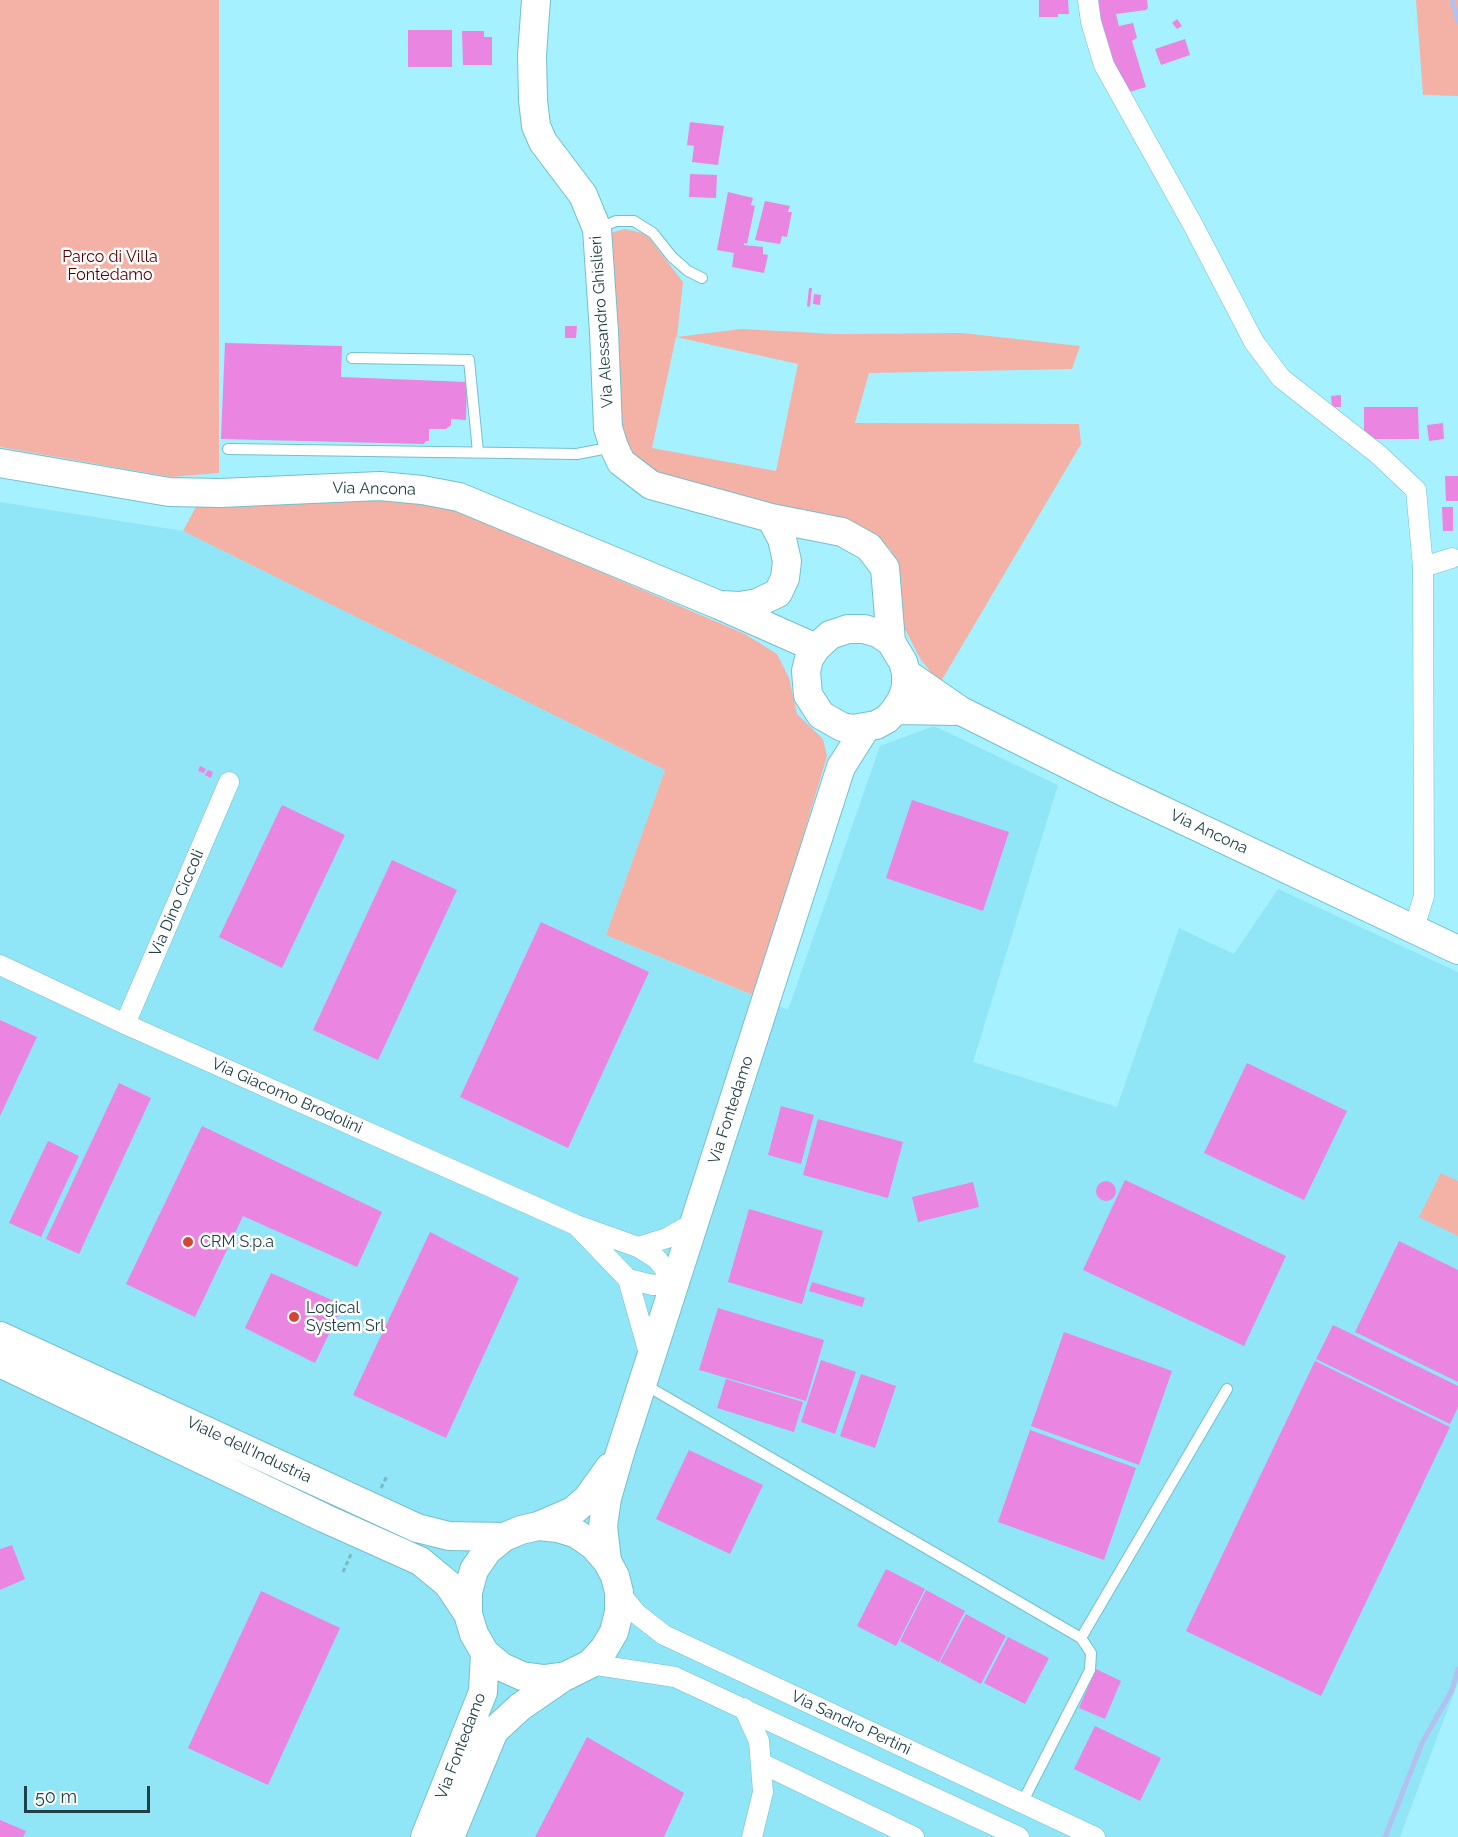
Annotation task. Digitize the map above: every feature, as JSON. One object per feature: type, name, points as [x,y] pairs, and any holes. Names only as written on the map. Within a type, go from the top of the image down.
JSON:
[{"type":"main road","name":"Via Alessandro Ghislieri","points":[[536,0],[532,55],[536,126],[543,142],[583,195],[597,229],[609,428],[621,462],[651,485],[771,518],[842,532],[869,547],[885,568],[891,642]]},
{"type":"main road","name":"Via Ancona","points":[[0,463],[169,492],[220,493],[380,486],[422,490],[459,497],[760,624],[811,659]]},
{"type":"main road","points":[[718,605],[740,606],[757,603],[778,592],[785,578],[787,561],[782,539],[771,518]]},
{"type":"main road","points":[[848,629],[875,605],[887,585]]},
{"type":"main road","points":[[848,629],[864,629],[878,633],[891,642],[903,662],[906,687],[902,699],[887,719],[865,729],[842,728],[821,716],[808,695],[805,683],[811,659],[830,635],[848,629]]},
{"type":"main road","name":"Via Ancona","points":[[906,674],[961,711],[1107,784],[1458,950]]},
{"type":"main road","name":"Via Ancona","points":[[895,710],[961,711]]},
{"type":"main road","points":[[831,723],[841,766]]},
{"type":"main road","name":"Via Fontedamo","points":[[607,1561],[603,1526],[607,1498],[620,1453],[841,766],[865,729]]},
{"type":"main road","name":"Viale dell'Industria","points":[[0,1336],[417,1528],[450,1536],[504,1537]]},
{"type":"main road","name":"Viale dell'Industria","points":[[0,1363],[324,1518],[420,1561],[448,1584],[468,1614]]},
{"type":"main road","name":"Via Fontedamo","points":[[578,1670],[544,1679],[522,1676],[502,1667],[485,1653],[474,1635],[468,1614],[468,1592],[474,1570],[487,1551],[504,1537],[573,1511],[587,1499],[620,1453]]},
{"type":"main road","name":"Via Fontedamo","points":[[450,1837],[494,1731],[520,1707],[578,1670],[604,1649],[614,1632],[619,1612],[619,1592],[615,1576],[607,1561],[594,1546],[577,1534],[558,1528],[538,1526]]},
{"type":"main road","name":"Via Fontedamo","points":[[425,1837],[483,1692],[485,1653]]},
{"type":"street","points":[[1088,0],[1091,22],[1104,65],[1193,225],[1254,342],[1281,378],[1379,454],[1416,490],[1423,567],[1424,896],[1414,928]]},
{"type":"street","points":[[1423,567],[1452,558]]},
{"type":"street","name":"Via Dino Ciccoli","points":[[125,1024],[229,782]]},
{"type":"street","name":"Via Giacomo Brodolini","points":[[0,965],[125,1024],[576,1225],[638,1247],[657,1259],[675,1282]]},
{"type":"street","points":[[638,1247],[667,1238],[695,1222]]},
{"type":"street","name":"Via Giacomo Brodolini","points":[[576,1225],[628,1279],[646,1371]]},
{"type":"street","points":[[628,1279],[653,1285],[675,1282]]},
{"type":"street","name":"Via Sandro Pertini","points":[[619,1592],[637,1614],[663,1635],[1095,1837]]},
{"type":"street","name":"Via Sandro Pertini","points":[[578,1670],[675,1677],[1019,1837]]},
{"type":"street","points":[[744,1708],[759,1741],[763,1792],[752,1837]]},
{"type":"street","points":[[761,1762],[914,1837]]},
{"type":"lane","points":[[597,229],[616,221],[634,221],[653,233],[672,257],[688,271],[702,278]]},
{"type":"lane","points":[[352,358],[469,360],[478,452]]},
{"type":"lane","points":[[228,449],[577,454],[614,447]]},
{"type":"lane","points":[[646,1371],[1081,1638],[1091,1653],[1090,1670],[1022,1803]]},
{"type":"lane","points":[[1081,1638],[1227,1389]]},
{"type":"shaded area","points":[[0,502],[183,531],[665,770],[606,935],[788,1010],[880,746],[934,726],[1058,785],[973,1062],[1117,1107],[1179,928],[1234,954],[1278,889],[1458,972],[1458,1682],[1400,1837],[0,1837]]},
{"type":"green space","name":"Parco di Villa Fontedamo","points":[[0,0],[219,0],[219,473],[171,477],[0,447]]},
{"type":"green space","points":[[1416,0],[1458,0],[1458,96],[1423,95]]},
{"type":"green space","points":[[625,229],[646,234],[683,282],[677,337],[741,329],[837,334],[962,333],[1080,346],[1072,369],[869,373],[855,423],[1079,424],[1081,444],[940,683],[921,660],[897,614],[897,570],[891,550],[876,535],[656,477],[625,443],[620,413],[610,233]],"holes":[[[676,337],[798,364],[776,471],[652,448]]]},
{"type":"green space","points":[[395,498],[456,510],[745,634],[777,654],[789,678],[797,714],[823,739],[827,756],[755,996],[606,935],[665,770],[183,531],[197,505]]},
{"type":"green space","points":[[1441,1173],[1458,1181],[1458,1236],[1419,1217]]},
{"type":"building","points":[[1039,0],[1068,0],[1069,14],[1058,14],[1058,17],[1039,17]]},
{"type":"building","points":[[1093,0],[1147,0],[1146,10],[1116,14],[1119,26],[1133,23],[1137,38],[1132,41],[1146,87],[1123,94]]},
{"type":"building","points":[[1177,19],[1182,26],[1177,29],[1172,23]]},
{"type":"building","points":[[408,30],[452,30],[452,67],[408,67]]},
{"type":"building","points":[[462,31],[484,31],[484,37],[492,37],[492,65],[463,65]]},
{"type":"building","points":[[1185,39],[1190,55],[1161,65],[1155,49]]},
{"type":"building","points":[[690,122],[724,126],[718,165],[692,162],[694,146],[687,145]]},
{"type":"building","points":[[690,174],[717,175],[716,198],[689,197]]},
{"type":"building","points":[[728,192],[753,198],[751,205],[755,206],[747,244],[744,243],[744,245],[763,247],[763,254],[768,255],[764,273],[732,267],[734,253],[717,250]]},
{"type":"building","points":[[765,201],[790,206],[788,212],[792,212],[787,237],[782,236],[780,244],[755,240]]},
{"type":"building","points":[[809,288],[812,288],[810,307],[807,306]]},
{"type":"building","points":[[814,294],[821,295],[820,305],[813,304]]},
{"type":"building","points":[[565,326],[577,326],[576,338],[565,338]]},
{"type":"building","points":[[225,343],[342,346],[341,377],[467,382],[466,420],[451,419],[451,425],[446,429],[429,429],[429,441],[424,444],[221,439]]},
{"type":"building","points":[[1341,395],[1341,407],[1332,407],[1331,396]]},
{"type":"building","points":[[1364,407],[1418,407],[1419,439],[1364,439]]},
{"type":"building","points":[[1443,423],[1444,439],[1429,441],[1427,425]]},
{"type":"building","points":[[1445,476],[1458,476],[1458,501],[1446,501]]},
{"type":"building","points":[[1442,507],[1453,507],[1453,531],[1443,531]]},
{"type":"building","points":[[200,766],[206,769],[204,773],[198,771]]},
{"type":"building","points":[[208,770],[213,772],[211,778],[205,775]]},
{"type":"building","points":[[912,800],[1009,832],[983,911],[886,878]]},
{"type":"building","points":[[282,805],[345,835],[282,968],[219,937]]},
{"type":"building","points":[[392,860],[457,890],[378,1060],[313,1030]]},
{"type":"building","points":[[541,922],[649,972],[568,1148],[460,1097]]},
{"type":"building","points":[[0,1020],[37,1037],[0,1116]]},
{"type":"building","points":[[1247,1063],[1347,1111],[1304,1200],[1204,1153]]},
{"type":"building","points":[[119,1083],[151,1098],[79,1254],[46,1239]]},
{"type":"building","points":[[781,1106],[814,1115],[801,1164],[768,1155]]},
{"type":"building","points":[[818,1119],[903,1142],[888,1198],[803,1175]]},
{"type":"building","name":"CRM S.p.a","points":[[202,1126],[382,1212],[357,1267],[243,1216],[195,1317],[126,1284]]},
{"type":"building","points":[[48,1141],[79,1156],[41,1237],[9,1223]]},
{"type":"building","points":[[1125,1180],[1286,1256],[1244,1346],[1083,1270]]},
{"type":"building","points":[[1106,1181],[1113,1184],[1116,1191],[1113,1198],[1106,1201],[1099,1198],[1096,1191],[1099,1184]]},
{"type":"building","points":[[973,1182],[979,1207],[918,1222],[912,1197]]},
{"type":"building","points":[[749,1209],[823,1231],[802,1304],[728,1282]]},
{"type":"building","points":[[430,1232],[519,1278],[446,1438],[353,1395]]},
{"type":"building","points":[[1399,1241],[1458,1270],[1458,1382],[1355,1332]]},
{"type":"building","name":"Logical System Srl","points":[[271,1273],[343,1305],[315,1363],[245,1328]]},
{"type":"building","points":[[812,1282],[865,1298],[862,1307],[809,1291]]},
{"type":"building","points":[[718,1308],[824,1340],[806,1401],[699,1370]]},
{"type":"building","points":[[1333,1325],[1458,1386],[1458,1407],[1450,1424],[1316,1359]]},
{"type":"building","points":[[1064,1332],[1172,1371],[1139,1465],[1031,1426]]},
{"type":"building","points":[[821,1360],[856,1372],[835,1434],[801,1422]]},
{"type":"building","points":[[1315,1361],[1450,1427],[1321,1696],[1186,1631]]},
{"type":"building","points":[[861,1374],[896,1386],[875,1448],[840,1436]]},
{"type":"building","points":[[726,1379],[803,1402],[794,1432],[717,1408]]},
{"type":"building","points":[[1030,1430],[1136,1468],[1104,1560],[998,1522]]},
{"type":"building","points":[[689,1450],[763,1485],[730,1554],[656,1519]]},
{"type":"building","points":[[12,1545],[25,1579],[0,1590],[0,1549]]},
{"type":"building","points":[[886,1569],[925,1589],[896,1646],[857,1626]]},
{"type":"building","points":[[926,1590],[965,1611],[939,1662],[900,1641]]},
{"type":"building","points":[[261,1591],[340,1628],[268,1785],[188,1748]]},
{"type":"building","points":[[966,1614],[1006,1636],[981,1684],[940,1662]]},
{"type":"building","points":[[1008,1637],[1049,1658],[1025,1704],[984,1683]]},
{"type":"building","points":[[1096,1669],[1121,1681],[1105,1719],[1079,1708]]},
{"type":"building","points":[[1095,1726],[1161,1758],[1140,1801],[1074,1769]]},
{"type":"building","points":[[587,1737],[684,1793],[664,1837],[535,1837]]},
{"type":"building","points":[[0,1820],[26,1831],[23,1837],[0,1837]]},
{"type":"waterway","points":[[1452,0],[1458,21]]},
{"type":"waterway","points":[[1385,1837],[1422,1743],[1452,1690],[1458,1669]]},
{"type":"place","name":"CRM S.p.a","points":[[188,1242]]},
{"type":"place","name":"Logical System Srl","points":[[294,1317]]}]
